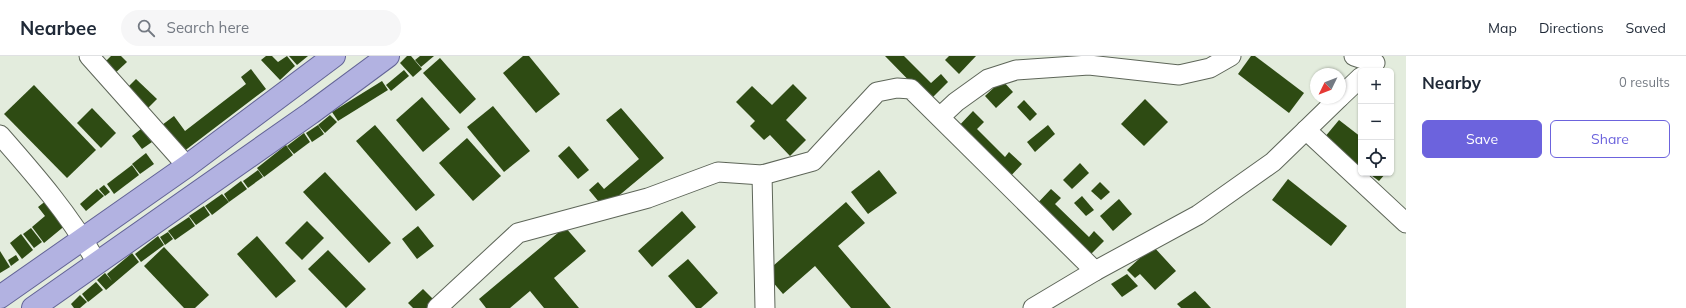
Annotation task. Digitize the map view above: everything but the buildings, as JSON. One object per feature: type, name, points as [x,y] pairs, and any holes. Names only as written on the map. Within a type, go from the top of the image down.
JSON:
[{"type":"main road","points":[[0,297],[187,166],[334,56]]},
{"type":"main road","points":[[33,308],[311,113],[388,56]]},
{"type":"street","points":[[89,56],[187,166]]},
{"type":"street","points":[[940,117],[956,102],[988,79],[1005,72],[1090,60],[1179,76],[1210,68],[1231,56]]},
{"type":"street","points":[[1354,56],[1375,63]]},
{"type":"street","points":[[1346,92],[1358,80]]},
{"type":"street","points":[[437,308],[518,233],[648,198],[718,172],[762,175],[813,161],[877,92],[897,88],[911,89],[1095,271]]},
{"type":"street","points":[[1037,307],[1095,271],[1198,215],[1273,162],[1334,104]]},
{"type":"street","points":[[1306,130],[1406,223]]},
{"type":"street","points":[[0,135],[53,196],[98,263]]},
{"type":"street","points":[[762,175],[765,308]]}]
